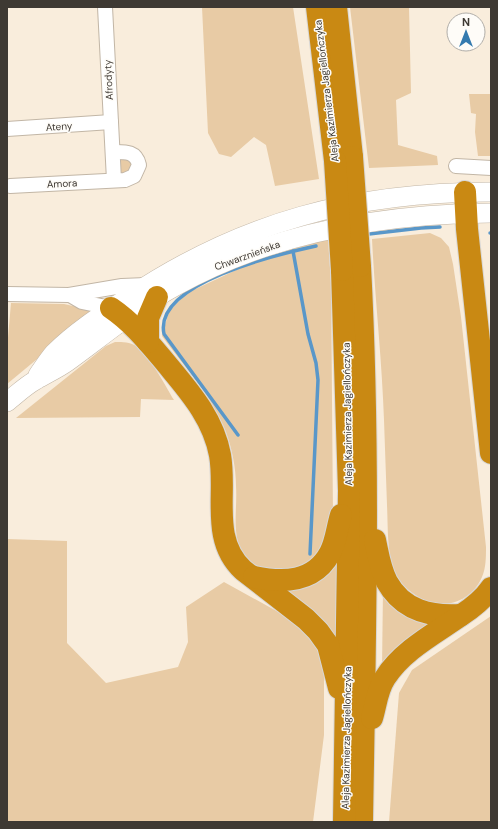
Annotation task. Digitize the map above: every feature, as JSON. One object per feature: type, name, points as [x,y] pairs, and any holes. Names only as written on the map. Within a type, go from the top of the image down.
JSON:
[{"type":"highway","name":"Aleja Kazimierza Jagiellończyka","points":[[317,7],[343,159]]},
{"type":"highway","name":"Aleja Kazimierza Jagiellończyka","points":[[336,7],[343,159],[351,268],[344,822]]},
{"type":"highway","points":[[466,203],[491,453]]},
{"type":"highway","name":"Aleja Kazimierza Jagiellończyka","points":[[351,268],[365,353],[367,503],[362,822]]},
{"type":"highway","points":[[148,342],[148,318],[152,291]]},
{"type":"highway","points":[[118,313],[148,342],[195,398],[215,434],[222,468],[221,520],[227,548],[236,563],[306,619],[318,631],[328,645],[346,722]]},
{"type":"highway","points":[[254,577],[284,581],[300,578],[311,573],[323,564],[335,541],[349,491]]},
{"type":"highway","points":[[367,503],[382,568],[386,581],[394,594],[405,603],[432,615],[461,615]]},
{"type":"highway","points":[[363,744],[380,689],[390,671],[411,650],[481,600],[491,588]]},
{"type":"main road","name":"Chwarznieńska","points":[[466,203],[491,192]]},
{"type":"main road","name":"Chwarznieńska","points":[[7,402],[34,381],[54,354],[84,327],[118,313],[152,291],[194,258],[222,244],[266,226],[339,206],[384,198],[428,193],[466,203],[491,213]]},
{"type":"street","name":"Afrodyty","points":[[105,7],[114,180]]},
{"type":"street","name":"Ateny","points":[[7,129],[111,122]]},
{"type":"street","points":[[113,152],[132,154],[137,158],[139,165],[137,172],[132,178],[114,180]]},
{"type":"street","points":[[456,166],[491,168]]},
{"type":"street","name":"Amora","points":[[10,186],[114,180]]},
{"type":"street","name":"Chwarznieńska","points":[[7,294],[69,295],[122,286],[152,291]]},
{"type":"street","name":"Chwarznieńska","points":[[69,295],[82,302],[118,313]]},
{"type":"shaded area","points":[[202,7],[293,7],[319,179],[275,186],[266,145],[254,137],[231,157],[219,154],[208,133]]},
{"type":"shaded area","points":[[350,7],[409,7],[411,93],[396,100],[398,145],[437,156],[438,165],[369,168]]},
{"type":"shaded area","points":[[469,94],[491,94],[491,156],[478,156],[475,132],[476,114],[471,113]]},
{"type":"shaded area","points":[[118,157],[132,160],[132,171],[119,175]]},
{"type":"shaded area","points":[[430,233],[441,238],[449,247],[453,264],[461,317],[486,547],[484,570],[477,587],[470,594],[461,599],[452,603],[442,604],[423,600],[411,592],[397,576],[391,561],[388,537],[382,375],[372,239]]},
{"type":"shaded area","points":[[328,239],[331,282],[333,516],[321,556],[287,575],[260,569],[248,559],[241,550],[236,530],[236,479],[232,452],[226,432],[213,406],[197,382],[162,336],[169,311],[187,293],[247,265],[288,250]]},
{"type":"shaded area","points":[[11,303],[64,304],[95,311],[7,384],[7,349]]},
{"type":"shaded area","points":[[115,342],[131,344],[142,351],[162,379],[174,400],[141,399],[140,417],[16,418],[106,346]]},
{"type":"shaded area","points":[[7,539],[67,541],[67,643],[106,683],[178,667],[188,642],[186,607],[224,582],[291,619],[318,646],[324,663],[324,735],[313,822],[7,822]]},
{"type":"shaded area","points":[[338,557],[337,641],[274,586]]},
{"type":"shaded area","points":[[383,589],[439,622],[382,669]]},
{"type":"shaded area","points":[[491,616],[491,822],[389,822],[399,693],[412,670]]},
{"type":"waterway","points":[[369,234],[440,227]]},
{"type":"waterway","points":[[238,435],[164,334],[166,316],[178,300],[198,286],[222,274],[275,256],[316,246]]},
{"type":"waterway","points":[[293,251],[308,334],[316,363],[318,380],[310,554]]}]
